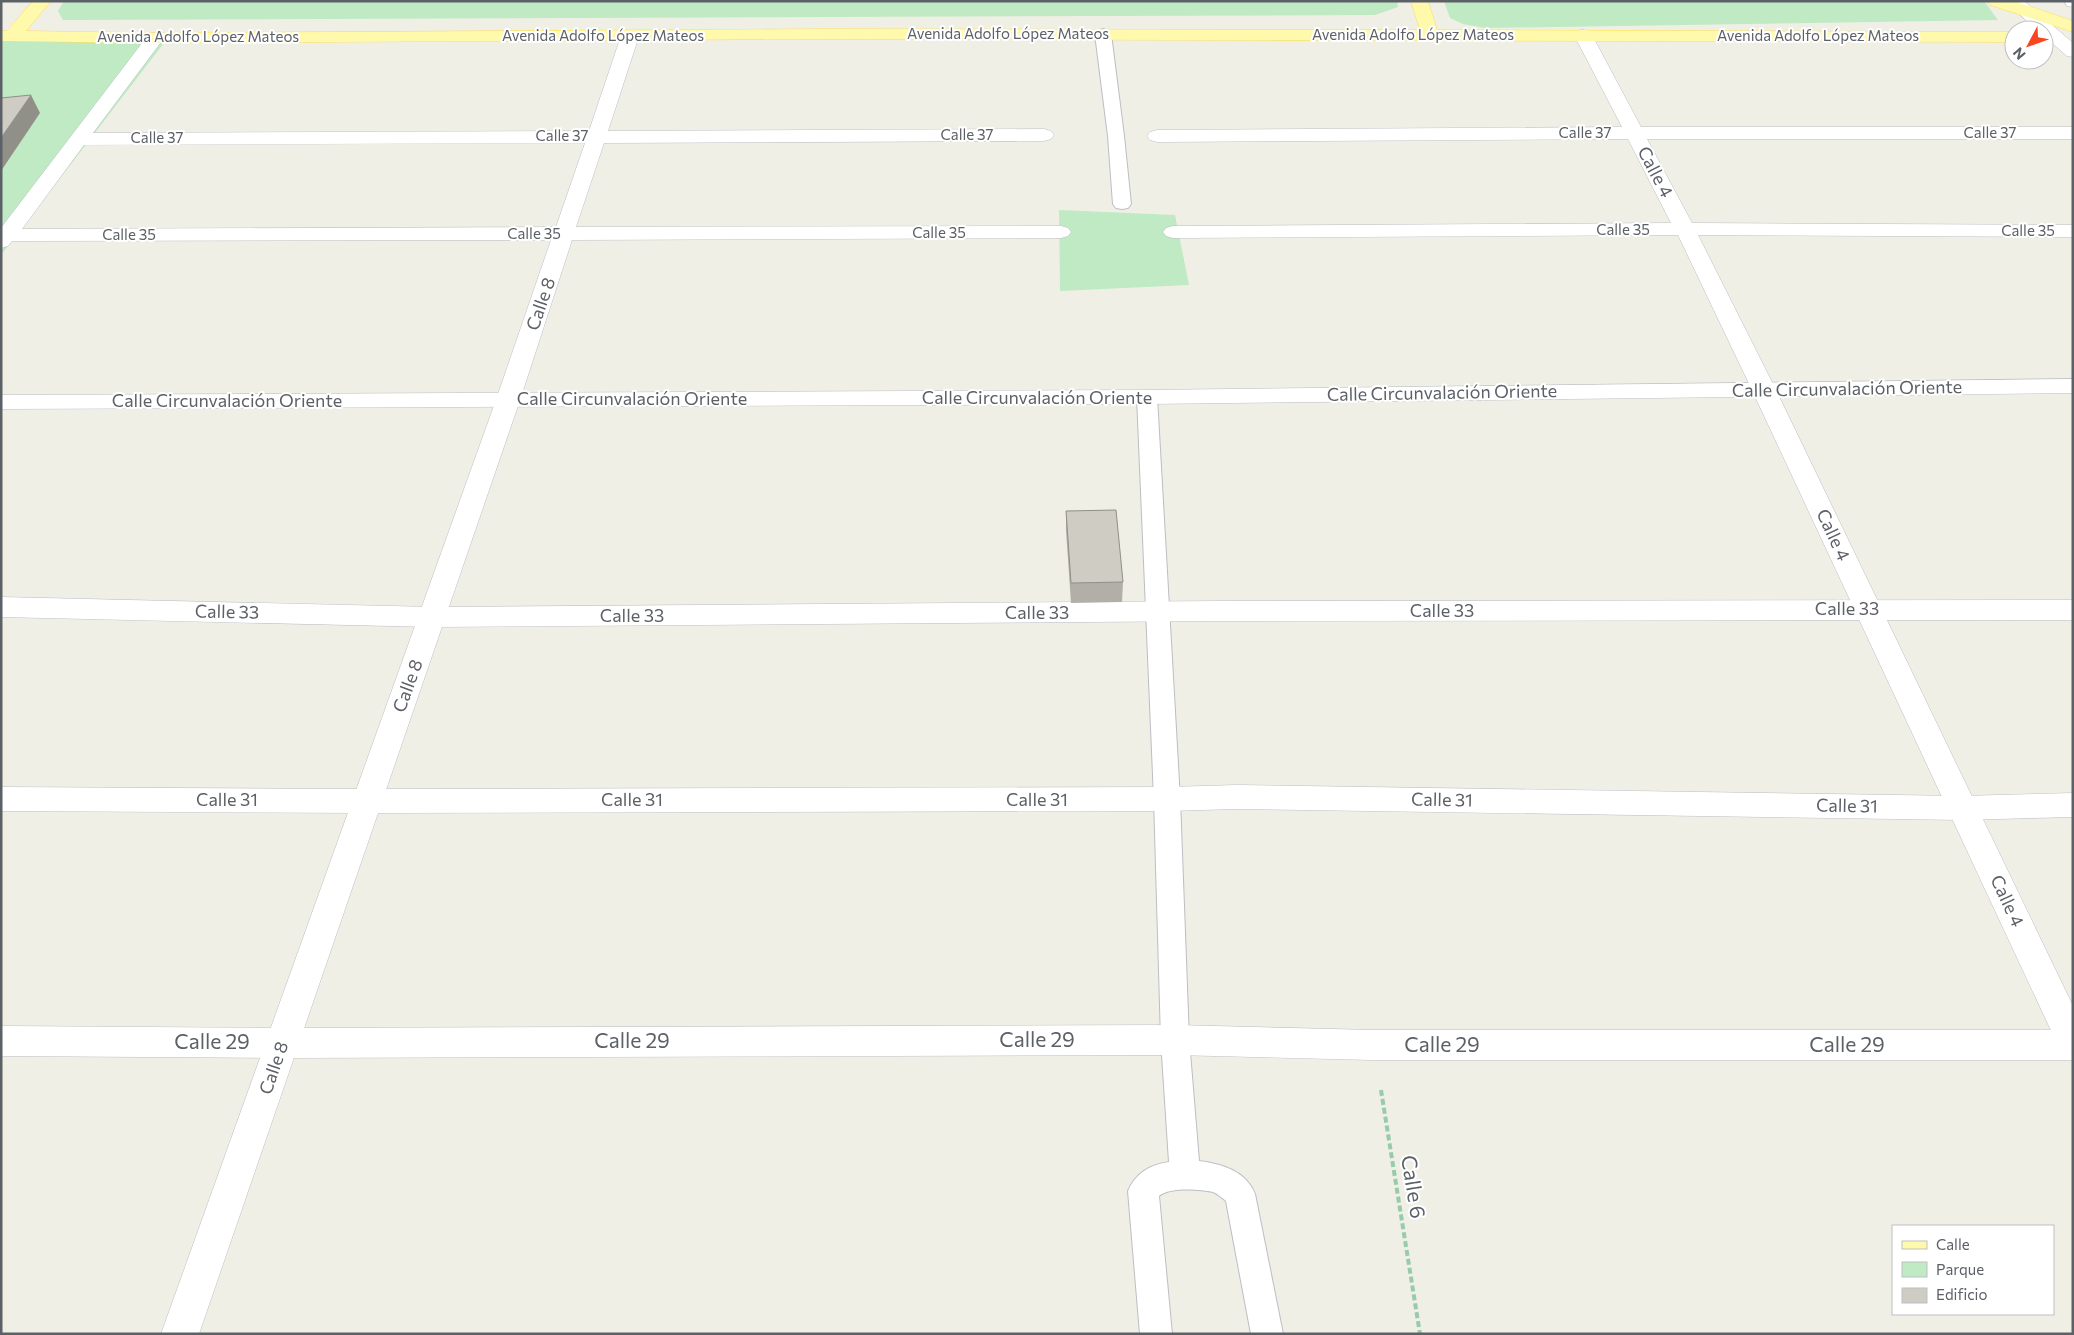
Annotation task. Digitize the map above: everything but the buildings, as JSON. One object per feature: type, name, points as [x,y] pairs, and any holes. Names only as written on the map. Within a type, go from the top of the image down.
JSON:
[{"type":"main road","points":[[7,36],[43,1]]},
{"type":"main road","points":[[1419,1],[1430,34]]},
{"type":"main road","points":[[1996,1],[2017,6],[2073,27]]},
{"type":"main road","name":"Avenida Adolfo López Mateos","points":[[7,36],[155,38],[825,34],[1430,34],[2004,37]]},
{"type":"main road","points":[[2054,37],[2073,37]]},
{"type":"street","points":[[2017,6],[2031,20]]},
{"type":"street","name":"Calle 4","points":[[1583,35],[1685,229],[1764,390],[2073,1041]]},
{"type":"street","name":"Calle 8","points":[[180,1334],[433,617],[565,234],[630,36]]},
{"type":"street","points":[[4,239],[155,38]]},
{"type":"street","points":[[2054,41],[2073,52]]},
{"type":"street","name":"Calle 37","points":[[1157,136],[2073,133]]},
{"type":"street","name":"Calle 37","points":[[79,139],[1044,135]]},
{"type":"street","name":"Calle 35","points":[[1173,232],[1685,229],[2073,231]]},
{"type":"street","name":"Calle 35","points":[[4,239],[1061,232]]},
{"type":"street","name":"Calle Circunvalación Oriente","points":[[1,402],[1147,397],[2073,386]]},
{"type":"street","name":"Calle 33","points":[[1,607],[433,617],[1868,609],[2073,610]]},
{"type":"street","name":"Calle 31","points":[[1,799],[367,801],[1167,799],[1237,797],[1962,808],[2073,805]]},
{"type":"street","name":"Calle 29","points":[[1,1041],[282,1043],[1175,1040],[1373,1045],[2073,1045]]},
{"type":"lane","points":[[1103,34],[1116,136],[1122,204]]},
{"type":"lane","points":[[1147,397],[1167,799],[1175,1040],[1185,1176]]},
{"type":"lane","points":[[1156,1334],[1143,1191],[1154,1181],[1185,1176],[1211,1177],[1222,1180],[1240,1194],[1267,1334]]},
{"type":"path","name":"Calle 6","points":[[1373,1045],[1420,1334]]},
{"type":"green space","points":[[64,1],[1397,1],[1398,7],[1375,15],[63,20],[58,11]]},
{"type":"green space","points":[[1444,1],[1984,1],[1998,20],[1485,28],[1463,24],[1450,18]]},
{"type":"green space","points":[[167,39],[15,237],[1,255],[1,40]]},
{"type":"green space","points":[[1059,210],[1175,215],[1189,285],[1060,291]]}]
